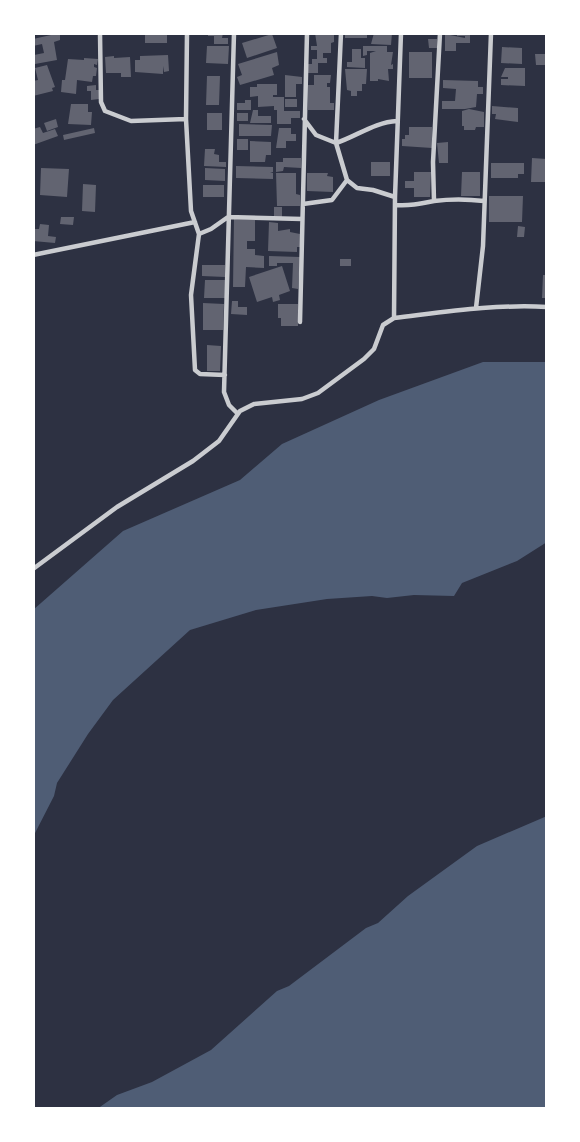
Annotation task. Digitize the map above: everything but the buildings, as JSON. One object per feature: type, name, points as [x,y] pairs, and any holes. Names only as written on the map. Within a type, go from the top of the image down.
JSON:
[{"type":"street","points":[[100,33],[101,102],[105,111],[131,121],[186,119]]},
{"type":"street","points":[[187,33],[186,119],[191,211],[199,234],[191,295],[195,370],[200,374],[225,376]]},
{"type":"street","points":[[234,33],[224,393],[237,414]]},
{"type":"street","points":[[300,322],[307,33]]},
{"type":"street","points":[[341,33],[336,144],[347,180],[356,188],[394,197]]},
{"type":"street","points":[[394,318],[394,197],[401,33]]},
{"type":"street","points":[[434,201],[433,162],[440,33]]},
{"type":"street","points":[[476,308],[483,246],[491,33]]},
{"type":"street","points":[[304,119],[316,135],[336,144],[382,122],[397,121]]},
{"type":"street","points":[[303,204],[332,200],[347,180]]},
{"type":"street","points":[[395,205],[412,206],[464,199],[484,201]]},
{"type":"street","points":[[199,234],[228,217],[302,219]]},
{"type":"street","points":[[34,255],[195,222]]},
{"type":"street","points":[[33,569],[117,507],[193,461],[219,441],[237,414],[254,404],[302,399],[318,393],[365,359],[374,349],[383,325],[394,318],[476,308],[547,307]]},
{"type":"water","points":[[483,362],[547,362],[547,542],[517,561],[462,583],[454,596],[327,599],[256,610],[190,630],[113,700],[57,783],[54,796],[33,837],[33,610],[123,531],[240,480],[282,444],[379,400]]},
{"type":"water","points":[[547,816],[547,1109],[97,1109],[117,1095],[152,1082],[211,1050],[277,991],[289,986],[366,928],[378,923],[408,896],[477,846]]}]
